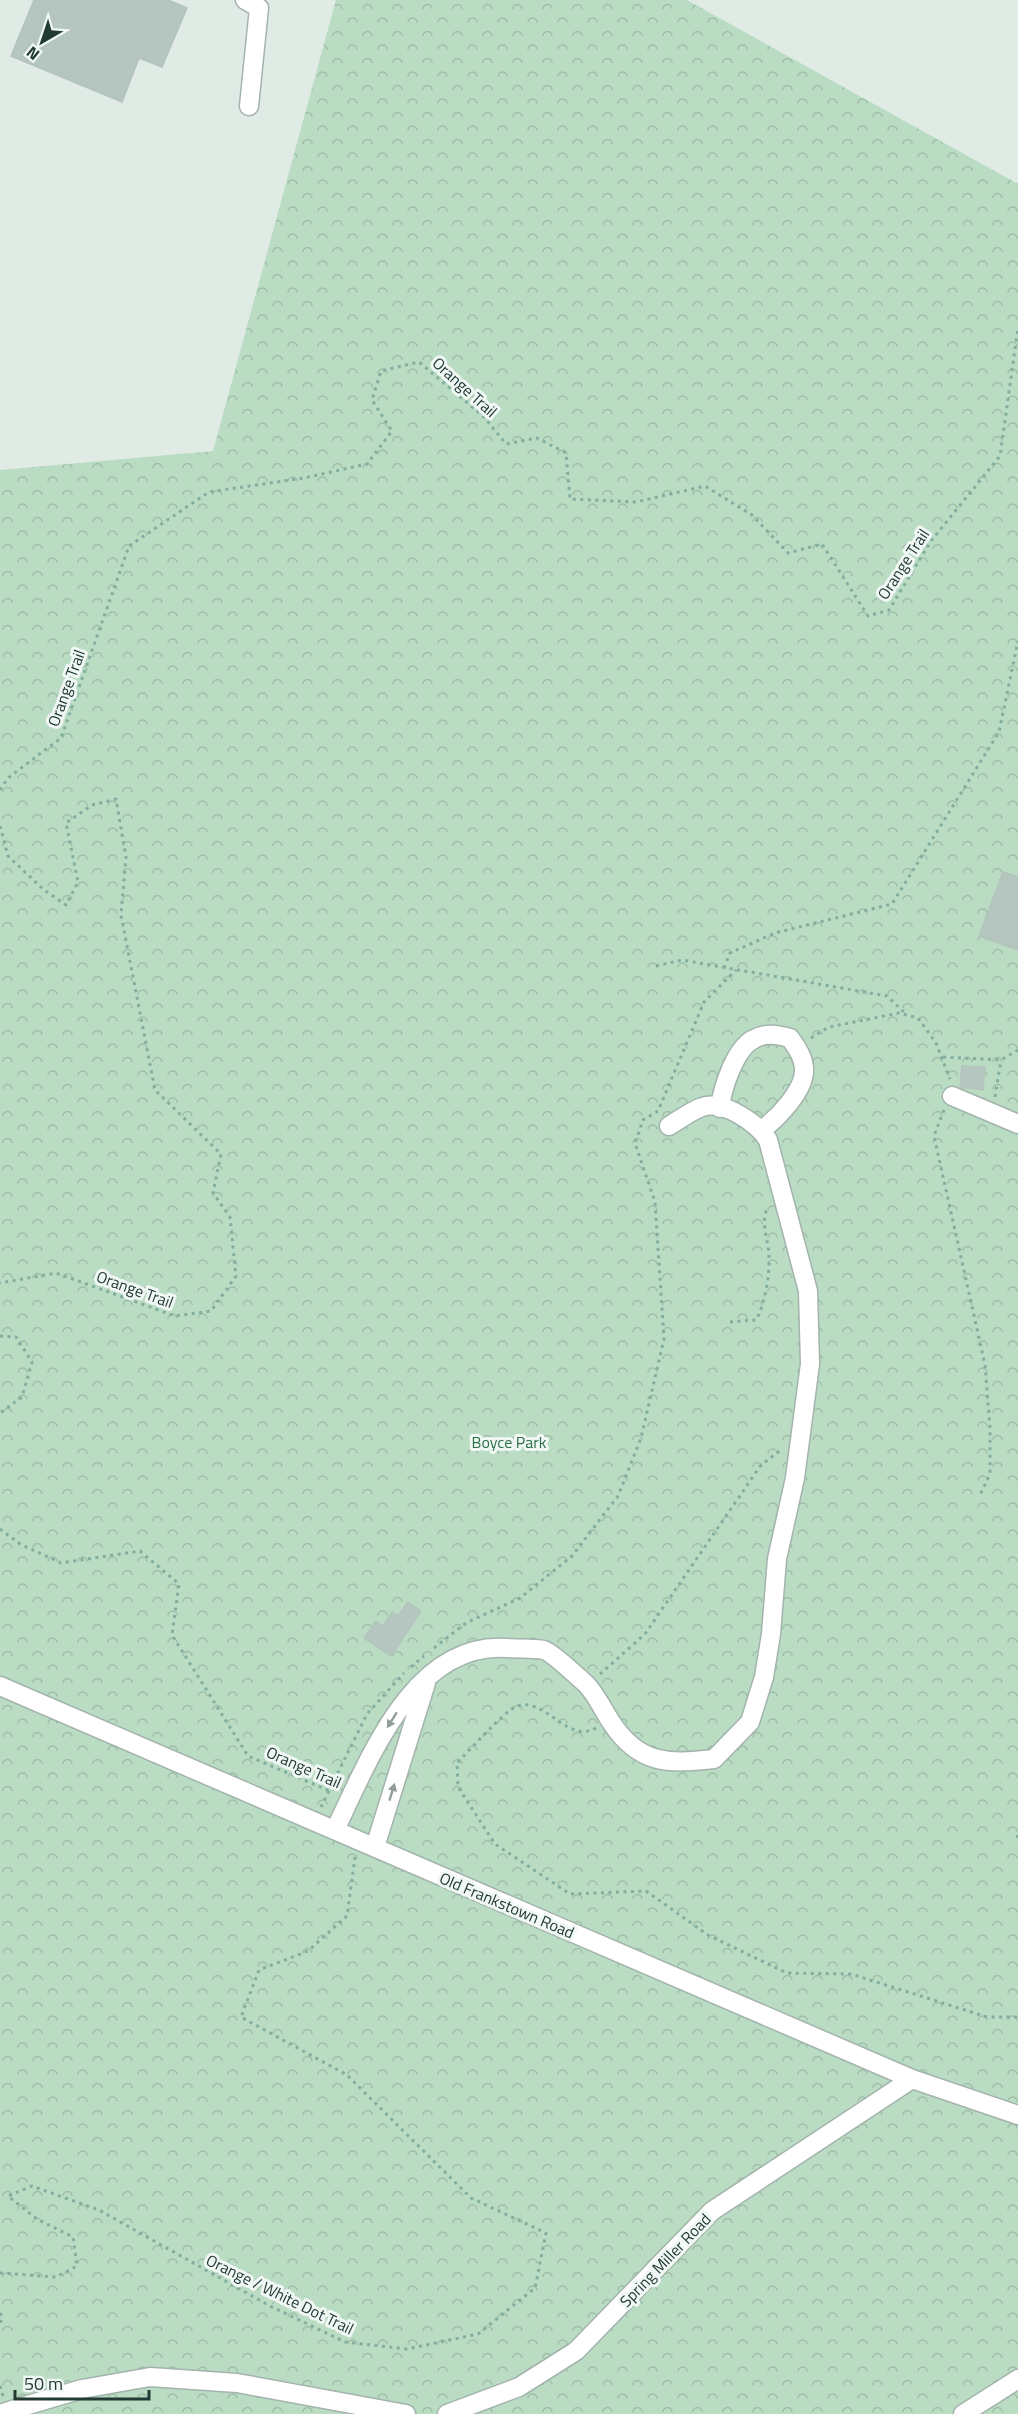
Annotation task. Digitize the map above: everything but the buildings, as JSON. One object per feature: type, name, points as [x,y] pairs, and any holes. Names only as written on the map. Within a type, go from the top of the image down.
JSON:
[{"type":"street","points":[[245,0],[259,8],[249,106]]},
{"type":"street","points":[[720,1108],[722,1090],[732,1065],[752,1039],[771,1034],[790,1038],[802,1057],[805,1071],[798,1089],[776,1119],[762,1130]]},
{"type":"street","points":[[952,1096],[1018,1124]]},
{"type":"street","points":[[335,1830],[379,1741],[397,1712],[429,1675],[462,1653],[490,1647],[546,1651],[588,1686],[617,1732],[640,1752],[666,1763],[714,1759],[750,1722],[764,1677],[771,1634],[777,1559],[795,1478],[810,1364],[808,1291],[768,1140],[762,1130],[733,1110],[704,1106],[669,1126]]},
{"type":"street","points":[[375,1848],[429,1675]]},
{"type":"street","name":"Old Frankstown Road","points":[[0,1686],[912,2079],[1018,2115]]},
{"type":"street","name":"Spring Miller Road","points":[[447,2414],[519,2387],[576,2351],[712,2211],[912,2079]]},
{"type":"street","points":[[0,2414],[82,2389],[150,2377],[237,2383],[406,2414]]},
{"type":"street","points":[[963,2414],[1018,2379]]},
{"type":"path","name":"Orange Trail","points":[[0,790],[8,778],[61,738],[129,546],[209,492],[304,478],[367,464],[392,432],[372,400],[381,370],[419,362],[484,417],[506,444],[537,438],[566,453],[570,499],[636,502],[705,486],[752,515],[789,553],[822,544],[868,615],[890,610],[932,541],[1000,456],[1018,328]]},
{"type":"path","points":[[724,968],[730,953],[775,933],[892,904],[999,732],[1018,641]]},
{"type":"path","name":"Orange Trail","points":[[0,826],[8,855],[44,890],[66,905],[78,882],[66,823],[92,805],[116,799],[126,857],[121,915],[154,1090],[221,1154],[213,1192],[230,1217],[236,1276],[211,1311],[175,1316],[56,1273],[0,1283]]},
{"type":"path","points":[[656,966],[682,960],[887,996],[907,1015]]},
{"type":"path","points":[[311,1820],[331,1791],[351,1742],[368,1714],[400,1677],[466,1623],[520,1598],[572,1556],[618,1496],[641,1438],[664,1339],[655,1202],[635,1143],[643,1120],[658,1111],[704,1002],[736,970]]},
{"type":"path","points":[[796,1047],[830,1027],[899,1013],[918,1018],[936,1042],[948,1069],[952,1096],[934,1136],[985,1365],[990,1474],[979,1497]]},
{"type":"path","points":[[943,1057],[1001,1060],[1018,1050]]},
{"type":"path","points":[[992,1113],[1001,1060]]},
{"type":"path","points":[[730,1322],[756,1320],[761,1310],[769,1257],[764,1215],[772,1200],[782,1196]]},
{"type":"path","points":[[0,1336],[16,1337],[32,1362],[22,1397],[0,1413]]},
{"type":"path","points":[[588,1686],[645,1634],[761,1465],[800,1435]]},
{"type":"path","name":"Orange Trail","points":[[0,1529],[20,1544],[62,1563],[140,1551],[179,1584],[172,1635],[248,1756],[350,1800]]},
{"type":"path","points":[[610,1720],[590,1732],[578,1732],[529,1705],[514,1707],[458,1763],[458,1787],[495,1844],[570,1894],[646,1891],[708,1935],[787,1973],[851,1974],[987,2017],[1018,2017]]},
{"type":"path","name":"Orange / White Dot Trail","points":[[0,2273],[56,2277],[77,2266],[73,2237],[37,2219],[8,2196],[32,2186],[99,2210],[261,2301],[345,2342],[407,2349],[478,2334],[535,2288],[546,2233],[471,2198],[347,2075],[241,2018],[259,1970],[308,1951],[347,1916],[358,1840]]},
{"type":"path","points":[[0,2313],[2,2316],[0,2325]]},
{"type":"green space","name":"Boyce Park","points":[[336,0],[687,0],[1018,184],[1018,2414],[0,2414],[0,470],[213,451]]}]
